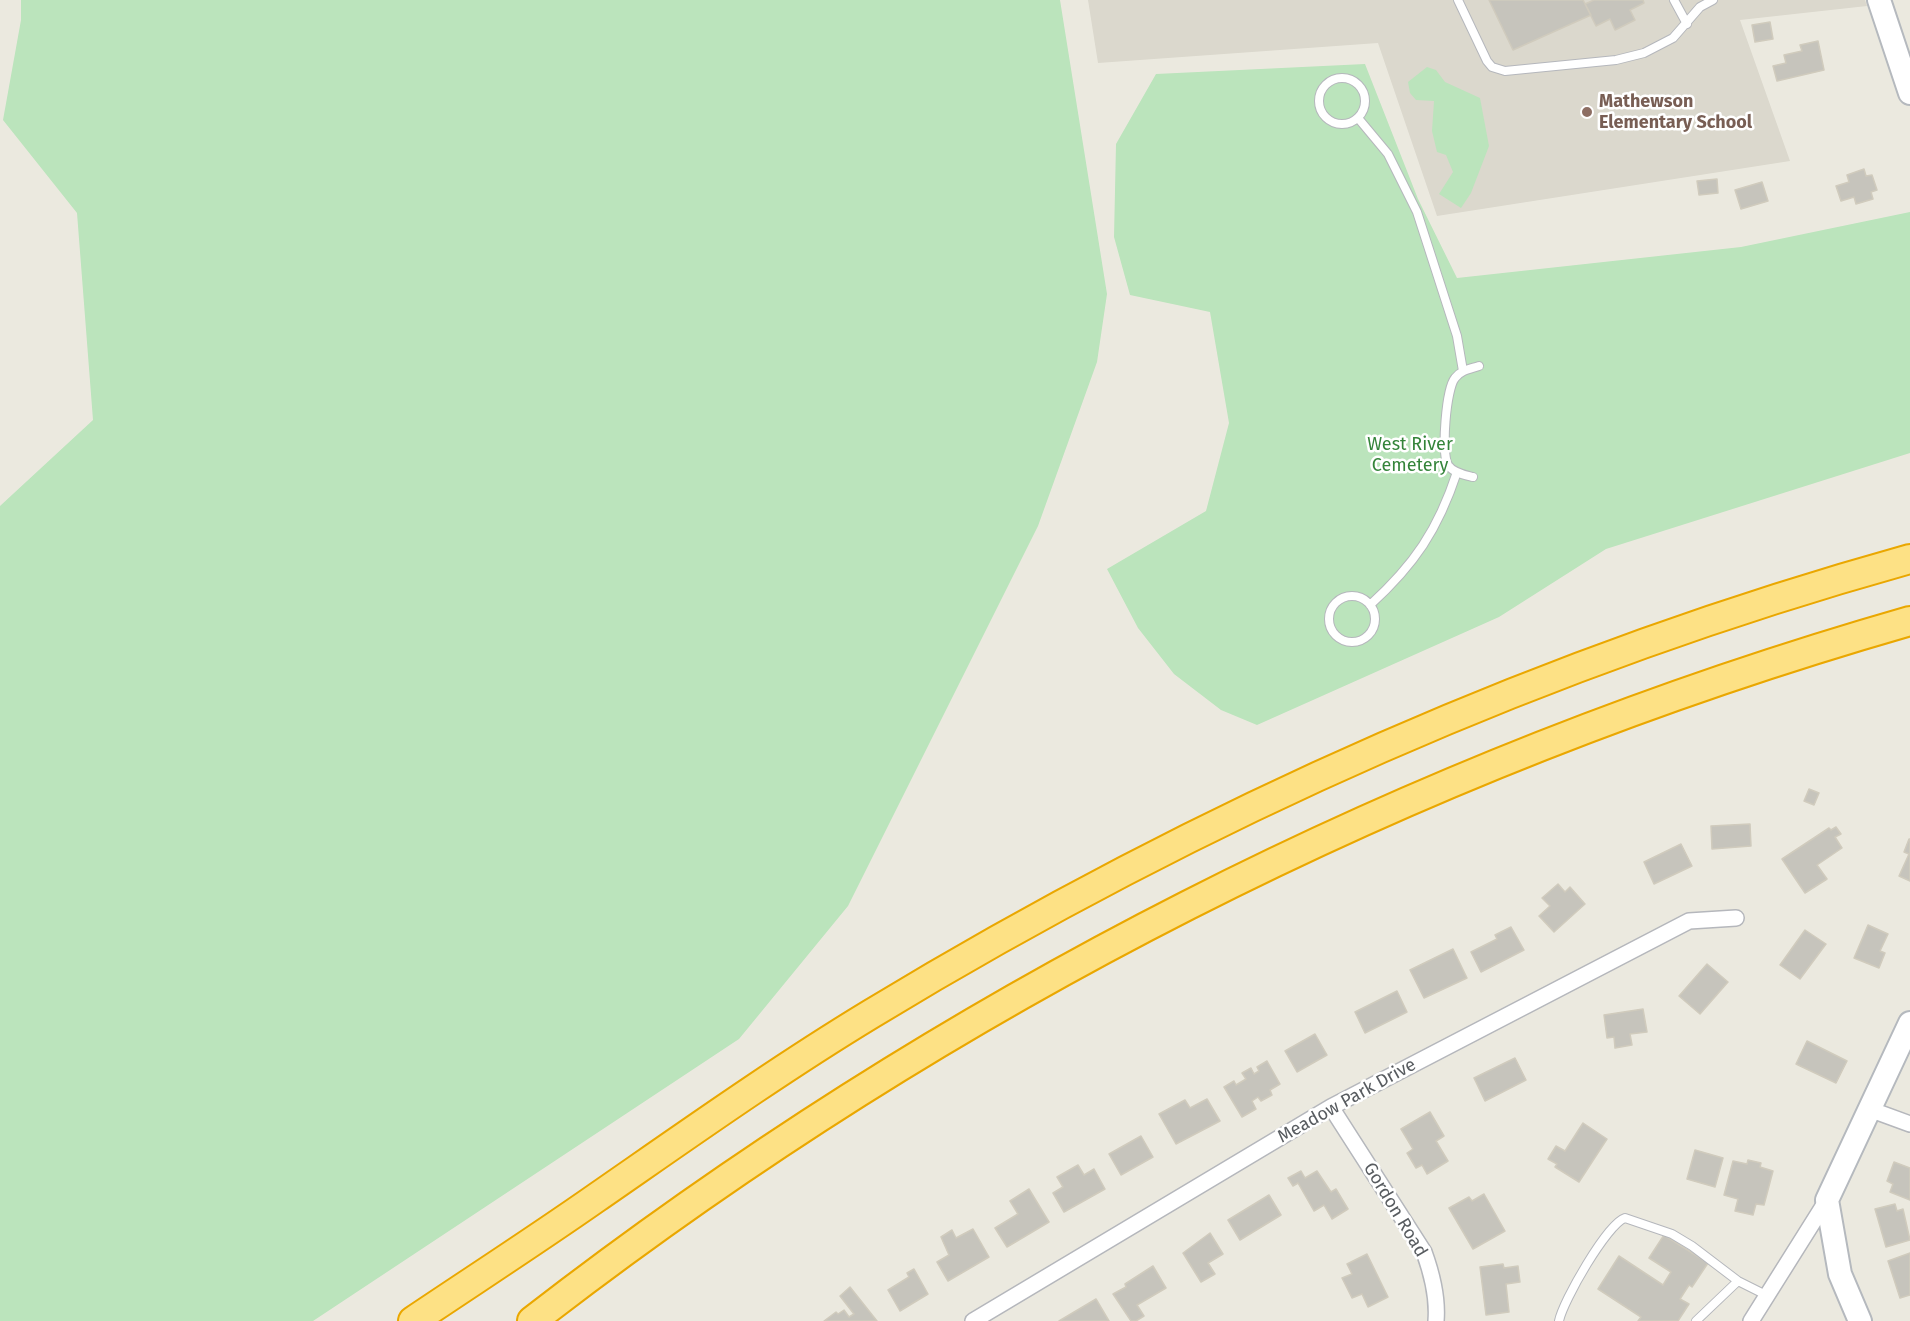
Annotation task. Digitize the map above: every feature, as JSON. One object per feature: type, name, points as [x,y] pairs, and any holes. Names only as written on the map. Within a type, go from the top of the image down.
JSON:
[{"type":"highway","points":[[413,1321],[759,1085],[880,1008],[1052,909],[1220,822],[1401,739],[1568,672],[1710,620],[1910,559]]},
{"type":"highway","points":[[532,1321],[691,1203],[860,1090],[1035,986],[1194,902],[1399,806],[1586,729],[1779,661],[1910,621]]},
{"type":"highway","points":[[436,1321],[596,1198]]},
{"type":"street","points":[[1879,0],[1910,93]]},
{"type":"street","name":"Meadow Park Drive","points":[[973,1321],[1331,1107],[1689,921],[1736,918]]},
{"type":"street","points":[[1751,1321],[1827,1200],[1910,1023]]},
{"type":"street","name":"Gordon Road","points":[[1331,1107],[1424,1252],[1436,1299],[1436,1321]]},
{"type":"street","points":[[1869,1109],[1910,1124]]},
{"type":"street","points":[[1827,1200],[1840,1274],[1860,1321]]},
{"type":"lane","points":[[1458,0],[1487,61],[1492,67],[1505,71],[1616,60],[1644,53],[1673,38],[1700,7],[1713,0]]},
{"type":"lane","points":[[1674,0],[1687,24]]},
{"type":"lane","points":[[1337,79],[1358,84],[1362,90],[1365,105],[1358,118],[1344,124],[1329,120],[1320,108],[1324,87],[1337,79]]},
{"type":"lane","points":[[1358,118],[1388,153],[1417,212],[1457,336],[1463,371]]},
{"type":"lane","points":[[1473,477],[1457,472],[1448,465],[1445,452],[1448,394],[1453,380],[1463,371],[1479,366]]},
{"type":"lane","points":[[1370,605],[1407,569],[1425,544],[1442,513],[1457,472]]},
{"type":"lane","points":[[1357,597],[1370,605],[1374,620],[1373,627],[1363,638],[1342,640],[1332,630],[1329,623],[1331,609],[1342,598],[1357,597]]},
{"type":"lane","points":[[1559,1321],[1581,1275],[1603,1239],[1619,1220],[1625,1218],[1672,1234],[1692,1246],[1738,1281],[1767,1296]]},
{"type":"lane","points":[[1696,1321],[1738,1281]]},
{"type":"shaded area","name":"Mathewson Elementary School","points":[[1088,0],[1865,0],[1867,6],[1740,20],[1790,161],[1437,216],[1378,43],[1098,63]]},
{"type":"green space","points":[[21,0],[1060,0],[1107,294],[1097,362],[1038,526],[848,906],[739,1039],[313,1321],[0,1321],[0,506],[93,420],[77,213],[3,120],[21,20]]},
{"type":"green space","name":"West River Cemetery","points":[[1365,64],[1418,199],[1457,278],[1741,247],[1910,212],[1910,453],[1606,549],[1499,617],[1257,725],[1221,710],[1174,674],[1138,628],[1107,569],[1206,511],[1229,423],[1210,312],[1130,295],[1114,237],[1116,144],[1156,74]]},
{"type":"green space","points":[[1427,67],[1436,70],[1445,82],[1480,98],[1489,146],[1471,193],[1461,208],[1439,194],[1453,172],[1446,155],[1437,152],[1432,131],[1434,101],[1416,100],[1410,93],[1408,82]]},
{"type":"building","points":[[1489,0],[1583,0],[1591,15],[1513,50]]},
{"type":"building","points":[[1594,0],[1643,0],[1644,3],[1630,10],[1635,20],[1615,30],[1610,19],[1596,26],[1585,4]]},
{"type":"building","points":[[1770,22],[1773,39],[1755,42],[1752,25]]},
{"type":"building","points":[[1818,41],[1824,70],[1777,81],[1773,66],[1786,63],[1784,55],[1802,51],[1800,45]]},
{"type":"building","points":[[1864,169],[1866,176],[1872,175],[1877,190],[1871,192],[1873,199],[1856,204],[1854,197],[1841,201],[1836,186],[1849,182],[1847,175]]},
{"type":"building","points":[[1717,179],[1718,193],[1699,195],[1697,181]]},
{"type":"building","points":[[1762,182],[1768,201],[1741,209],[1735,190]]},
{"type":"building","points":[[1809,789],[1819,793],[1814,805],[1804,801]]},
{"type":"building","points":[[1750,824],[1751,846],[1712,849],[1711,826]]},
{"type":"building","points":[[1836,827],[1841,834],[1835,837],[1842,848],[1817,865],[1827,879],[1805,893],[1782,859],[1829,828],[1831,830]]},
{"type":"building","points":[[1909,839],[1910,881],[1899,876],[1909,854],[1904,852]]},
{"type":"building","points":[[1681,844],[1692,866],[1654,884],[1644,862]]},
{"type":"building","points":[[1558,884],[1565,892],[1570,887],[1585,904],[1554,932],[1539,916],[1550,906],[1542,898]]},
{"type":"building","points":[[1868,925],[1888,934],[1880,951],[1885,953],[1879,968],[1854,958]]},
{"type":"building","points":[[1511,927],[1524,950],[1481,972],[1471,952],[1497,939],[1495,935]]},
{"type":"building","points":[[1805,930],[1826,944],[1800,979],[1780,965]]},
{"type":"building","points":[[1453,949],[1467,978],[1424,998],[1410,970]]},
{"type":"building","points":[[1707,964],[1728,982],[1700,1014],[1679,996]]},
{"type":"building","points":[[1397,991],[1407,1012],[1365,1033],[1355,1012]]},
{"type":"building","points":[[1643,1009],[1647,1032],[1630,1034],[1632,1045],[1615,1048],[1614,1037],[1607,1038],[1604,1015]]},
{"type":"building","points":[[1315,1034],[1327,1055],[1297,1072],[1285,1051]]},
{"type":"building","points":[[1807,1041],[1847,1061],[1836,1083],[1796,1064]]},
{"type":"building","points":[[1515,1058],[1526,1080],[1485,1101],[1474,1078]]},
{"type":"building","points":[[1267,1061],[1280,1084],[1270,1090],[1272,1095],[1261,1101],[1258,1097],[1252,1101],[1256,1109],[1242,1117],[1224,1087],[1234,1081],[1236,1085],[1246,1079],[1242,1073],[1251,1068],[1254,1074],[1259,1071],[1257,1067]]},
{"type":"building","points":[[1207,1099],[1220,1121],[1176,1144],[1159,1114],[1185,1100],[1190,1108]]},
{"type":"building","points":[[1430,1112],[1444,1136],[1436,1141],[1448,1161],[1427,1174],[1422,1165],[1416,1168],[1407,1153],[1413,1149],[1401,1129]]},
{"type":"building","points":[[1583,1123],[1607,1139],[1579,1182],[1555,1167],[1557,1164],[1548,1159],[1556,1146],[1565,1151]]},
{"type":"building","points":[[1141,1136],[1153,1157],[1121,1175],[1109,1154]]},
{"type":"building","points":[[1695,1150],[1723,1158],[1715,1187],[1687,1179]]},
{"type":"building","points":[[1748,1160],[1761,1163],[1760,1167],[1773,1171],[1764,1205],[1756,1204],[1753,1215],[1735,1211],[1738,1199],[1724,1195],[1733,1161],[1747,1164]]},
{"type":"building","points":[[1894,1162],[1910,1168],[1910,1200],[1890,1192],[1893,1184],[1887,1181]]},
{"type":"building","points":[[1078,1165],[1084,1175],[1094,1169],[1105,1189],[1064,1212],[1053,1193],[1063,1187],[1057,1177]]},
{"type":"building","points":[[1301,1171],[1305,1178],[1317,1171],[1331,1192],[1336,1189],[1348,1209],[1332,1219],[1324,1205],[1314,1211],[1298,1183],[1293,1186],[1288,1178]]},
{"type":"building","points":[[1029,1189],[1049,1222],[1007,1247],[995,1228],[1018,1214],[1010,1201]]},
{"type":"building","points":[[1484,1194],[1505,1231],[1473,1249],[1449,1208],[1469,1197],[1472,1201]]},
{"type":"building","points":[[1269,1195],[1281,1215],[1240,1240],[1228,1220]]},
{"type":"building","points":[[1895,1204],[1897,1211],[1903,1209],[1910,1240],[1886,1247],[1875,1209]]},
{"type":"building","points":[[973,1229],[989,1257],[948,1281],[937,1262],[949,1255],[941,1237],[952,1230],[956,1238]]},
{"type":"building","points":[[1210,1233],[1223,1254],[1208,1263],[1215,1274],[1201,1282],[1183,1253]]},
{"type":"building","points":[[1664,1235],[1708,1263],[1692,1287],[1689,1285],[1680,1299],[1689,1304],[1678,1321],[1638,1321],[1641,1317],[1598,1289],[1619,1256],[1663,1285],[1671,1272],[1649,1258]]},
{"type":"building","points":[[1910,1253],[1910,1295],[1900,1298],[1888,1261]]},
{"type":"building","points":[[1367,1254],[1388,1297],[1368,1307],[1362,1294],[1352,1298],[1342,1278],[1352,1274],[1347,1264]]},
{"type":"building","points":[[1503,1264],[1504,1268],[1518,1266],[1520,1282],[1506,1284],[1509,1312],[1486,1315],[1480,1267]]},
{"type":"building","points":[[1153,1266],[1166,1288],[1137,1305],[1144,1316],[1131,1321],[1113,1294]]},
{"type":"building","points":[[914,1269],[928,1294],[900,1311],[888,1290],[909,1277],[907,1273]]},
{"type":"building","points":[[850,1287],[877,1321],[824,1321],[836,1312],[838,1314],[844,1310],[849,1317],[854,1314],[840,1296]]},
{"type":"building","points":[[1096,1299],[1109,1321],[1059,1321]]},
{"type":"place","name":"Mathewson Elementary School","points":[[1587,112]]}]
